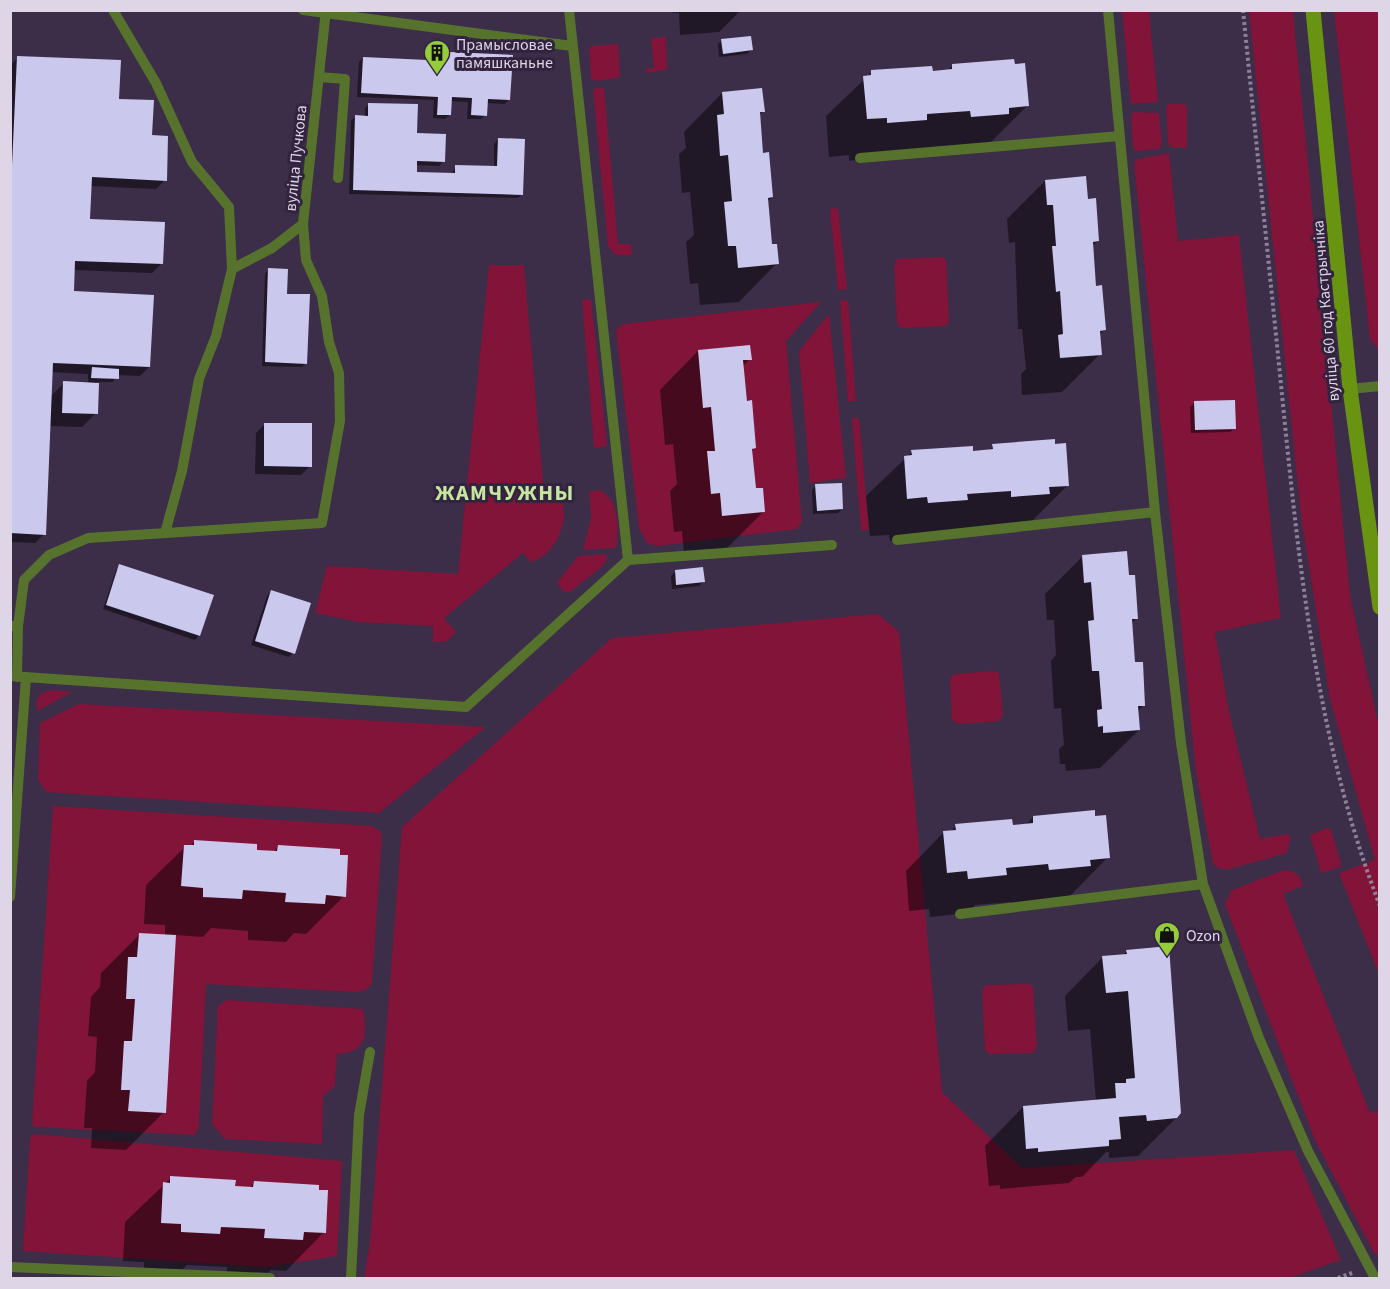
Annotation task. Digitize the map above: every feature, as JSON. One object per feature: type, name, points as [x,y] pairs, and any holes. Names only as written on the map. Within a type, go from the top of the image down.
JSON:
[{"type":"street","name":"вуліца 60 год Кастрычніка","points":[[1313,10],[1350,389],[1380,607]]},
{"type":"lane","points":[[113,10],[156,82],[192,162],[229,207],[232,269],[216,336],[199,379],[182,471],[165,533]]},
{"type":"lane","points":[[303,10],[326,11],[572,46]]},
{"type":"lane","points":[[569,10],[628,560]]},
{"type":"lane","points":[[1108,10],[1155,512],[1181,743],[1203,884],[1259,1038],[1308,1151],[1375,1278]]},
{"type":"lane","name":"вуліца Пучкова","points":[[232,269],[272,248],[303,224],[326,11]]},
{"type":"lane","points":[[319,77],[345,79],[338,178]]},
{"type":"lane","points":[[860,158],[1120,135]]},
{"type":"lane","points":[[10,897],[18,677],[14,626],[24,580],[49,555],[88,538],[322,523],[340,421],[339,373],[329,342],[322,296],[306,260],[303,224]]},
{"type":"lane","points":[[1350,389],[1380,386]]},
{"type":"lane","points":[[897,540],[1155,512]]},
{"type":"lane","points":[[18,677],[466,707],[628,560],[832,545]]},
{"type":"lane","points":[[960,914],[1203,884]]},
{"type":"lane","points":[[351,1278],[359,1114],[370,1052]]},
{"type":"lane","points":[[10,1267],[270,1278]]},
{"type":"path","points":[[1243,10],[1294,515],[1318,693],[1339,778],[1380,906]]},
{"type":"shaded area","points":[[1122,11],[1149,11],[1158,102],[1131,104]]},
{"type":"shaded area","points":[[1249,11],[1293,11],[1350,596],[1379,727],[1379,974],[1339,873],[1375,860],[1330,699],[1301,516]]},
{"type":"shaded area","points":[[1334,11],[1379,11],[1379,350],[1370,339]]},
{"type":"shaded area","points":[[666,37],[667,69],[647,73],[646,69],[654,68],[651,38]]},
{"type":"shaded area","points":[[618,44],[620,75],[618,78],[596,81],[591,78],[589,50],[592,46]]},
{"type":"shaded area","points":[[604,88],[618,244],[631,244],[632,255],[617,255],[608,245],[593,90]]},
{"type":"shaded area","points":[[1169,104],[1185,104],[1187,108],[1187,148],[1172,148],[1168,144],[1166,107]]},
{"type":"shaded area","points":[[1134,112],[1159,113],[1162,144],[1159,149],[1138,151],[1133,148],[1131,115]]},
{"type":"shaded area","points":[[1169,153],[1178,241],[1239,235],[1281,618],[1215,632],[1229,712],[1260,839],[1288,834],[1291,836],[1287,853],[1229,869],[1220,869],[1213,864],[1196,772],[1134,162],[1137,159]]},
{"type":"shaded area","points":[[838,208],[847,289],[838,290],[830,209]]},
{"type":"shaded area","points":[[943,257],[946,260],[949,322],[945,326],[901,328],[897,323],[894,264],[898,259]]},
{"type":"shaded area","points":[[489,265],[524,265],[544,493],[558,492],[564,510],[562,526],[555,542],[544,555],[531,562],[523,553],[444,618],[456,632],[446,642],[433,642],[433,626],[358,622],[315,613],[327,566],[458,574]]},
{"type":"shaded area","points":[[591,299],[607,446],[594,448],[582,300]]},
{"type":"shaded area","points":[[848,300],[856,401],[848,401],[840,301]]},
{"type":"shaded area","points":[[821,302],[786,341],[802,522],[797,529],[657,546],[647,543],[639,528],[616,330],[623,324]]},
{"type":"shaded area","points":[[829,314],[846,478],[810,483],[799,351]]},
{"type":"shaded area","points":[[852,418],[859,418],[869,530],[861,530]]},
{"type":"shaded area","points":[[598,490],[611,499],[614,506],[618,532],[616,548],[583,550],[591,518],[589,492]]},
{"type":"shaded area","points":[[605,554],[607,558],[603,566],[570,592],[564,592],[557,583],[578,556]]},
{"type":"shaded area","points":[[878,614],[899,632],[942,1092],[1022,1168],[1294,1150],[1341,1260],[1289,1278],[364,1278],[370,1242],[402,827],[612,638]]},
{"type":"shaded area","points":[[993,671],[999,673],[1003,715],[999,721],[959,724],[952,720],[950,679],[954,674]]},
{"type":"shaded area","points":[[52,690],[72,692],[37,711],[37,700],[42,693]]},
{"type":"shaded area","points":[[79,704],[486,727],[379,813],[46,792],[38,779],[40,723]]},
{"type":"shaded area","points":[[53,806],[372,826],[380,831],[382,837],[372,983],[366,990],[355,992],[206,984],[199,1125],[195,1135],[35,1127],[32,1123]]},
{"type":"shaded area","points":[[1327,828],[1331,830],[1341,863],[1340,867],[1321,873],[1310,835]]},
{"type":"shaded area","points":[[1284,870],[1292,871],[1299,876],[1302,882],[1303,886],[1283,894],[1370,1113],[1379,1111],[1379,1255],[1374,1253],[1315,1140],[1225,904],[1232,890]]},
{"type":"shaded area","points":[[1030,984],[1033,987],[1037,1048],[1033,1053],[989,1054],[985,1050],[982,991],[986,985]]},
{"type":"shaded area","points":[[227,1000],[363,1009],[365,1034],[363,1041],[354,1050],[337,1054],[335,1086],[323,1096],[322,1144],[225,1139],[212,1124],[218,1006]]},
{"type":"shaded area","points":[[34,1134],[342,1161],[337,1256],[265,1267],[23,1251],[30,1138]]},
{"type":"building","points":[[751,36],[753,50],[723,54],[721,39]]},
{"type":"building","name":"Прамысловае памяшканьне","points":[[429,51],[513,55],[510,100],[488,99],[487,116],[471,115],[472,98],[452,97],[451,115],[437,115],[438,97],[361,93],[363,57],[428,60]]},
{"type":"building","points":[[17,56],[121,60],[119,99],[154,100],[152,135],[168,136],[167,181],[92,177],[90,219],[165,222],[163,264],[75,261],[74,291],[154,295],[150,367],[53,363],[46,535],[10,533],[10,209]]},
{"type":"building","points":[[1014,59],[1015,64],[1025,63],[1029,106],[1009,108],[1009,114],[971,117],[970,111],[927,114],[927,120],[887,123],[887,118],[867,119],[863,76],[871,75],[871,70],[932,66],[933,71],[952,69],[952,64]]},
{"type":"building","points":[[762,88],[765,112],[760,112],[763,153],[769,152],[773,197],[768,198],[772,244],[777,244],[779,264],[738,268],[736,246],[728,246],[724,202],[732,201],[728,155],[720,156],[717,115],[724,114],[722,92]]},
{"type":"building","points":[[368,103],[418,104],[417,133],[446,134],[445,162],[417,161],[417,172],[455,173],[455,165],[497,166],[498,138],[525,139],[523,195],[353,190],[355,115],[368,116]]},
{"type":"building","points":[[1086,176],[1088,199],[1096,198],[1099,241],[1093,242],[1096,286],[1102,285],[1106,330],[1100,331],[1102,355],[1060,358],[1058,335],[1063,334],[1060,291],[1056,292],[1052,246],[1056,246],[1053,205],[1047,205],[1045,180]]},
{"type":"building","points":[[268,268],[288,269],[287,294],[310,294],[307,364],[265,362]]},
{"type":"building","points":[[750,345],[752,360],[743,360],[747,401],[752,400],[756,448],[752,449],[756,488],[763,488],[765,512],[722,516],[720,493],[711,494],[707,451],[715,451],[711,407],[703,408],[698,350]]},
{"type":"building","points":[[92,367],[119,369],[119,379],[91,378]]},
{"type":"building","points":[[63,381],[99,383],[98,414],[62,413]]},
{"type":"building","points":[[1235,400],[1236,429],[1195,430],[1194,401]]},
{"type":"building","points":[[264,423],[312,423],[312,467],[264,466]]},
{"type":"building","points":[[1055,439],[1055,444],[1066,443],[1069,486],[1049,487],[1050,494],[1011,497],[1011,491],[967,494],[968,500],[928,503],[927,497],[907,499],[904,456],[912,455],[911,450],[973,446],[973,451],[993,449],[992,444]]},
{"type":"building","points":[[842,483],[843,509],[817,511],[815,484]]},
{"type":"building","points":[[1127,551],[1129,575],[1135,575],[1138,619],[1132,619],[1135,662],[1143,662],[1145,706],[1138,706],[1140,730],[1103,733],[1103,726],[1098,727],[1097,710],[1102,709],[1099,671],[1092,671],[1088,621],[1094,620],[1091,582],[1084,583],[1082,555]]},
{"type":"building","points":[[119,564],[214,595],[200,636],[106,605]]},
{"type":"building","points":[[703,567],[705,582],[676,585],[675,570]]},
{"type":"building","points":[[271,590],[311,603],[295,654],[255,641]]},
{"type":"building","points":[[1095,810],[1095,816],[1106,815],[1110,858],[1090,860],[1091,866],[1049,870],[1048,864],[1006,868],[1007,875],[968,879],[967,871],[947,873],[943,831],[956,830],[955,824],[1012,819],[1013,825],[1033,823],[1033,816]]},
{"type":"building","points":[[194,840],[257,844],[257,850],[277,851],[278,845],[340,849],[340,855],[348,855],[346,897],[326,895],[325,904],[285,902],[286,893],[243,890],[242,899],[203,897],[203,888],[181,886],[184,845],[194,845]]},
{"type":"building","points":[[139,933],[176,935],[166,1113],[128,1111],[130,1090],[121,1090],[124,1041],[132,1041],[135,999],[126,999],[128,957],[137,957]]},
{"type":"building","points":[[1169,946],[1181,1113],[1177,1118],[1147,1121],[1146,1115],[1119,1117],[1121,1139],[1109,1140],[1109,1146],[1038,1152],[1038,1148],[1026,1149],[1023,1106],[1116,1098],[1115,1083],[1126,1083],[1126,1079],[1135,1078],[1128,991],[1106,993],[1102,956],[1127,954],[1126,950]]},
{"type":"building","points":[[170,1176],[236,1180],[235,1186],[253,1187],[254,1181],[319,1185],[319,1190],[328,1190],[326,1233],[304,1232],[303,1240],[264,1238],[265,1229],[221,1227],[220,1234],[181,1232],[181,1224],[161,1223],[163,1182],[170,1183]]},
{"type":"place","name":"Прамысловае памяшканьне","points":[[437,76]]},
{"type":"place","name":"Ozon","points":[[1167,958]]},
{"type":"district","name":"ЖАМЧУЖНЫ","points":[[505,492]]}]
